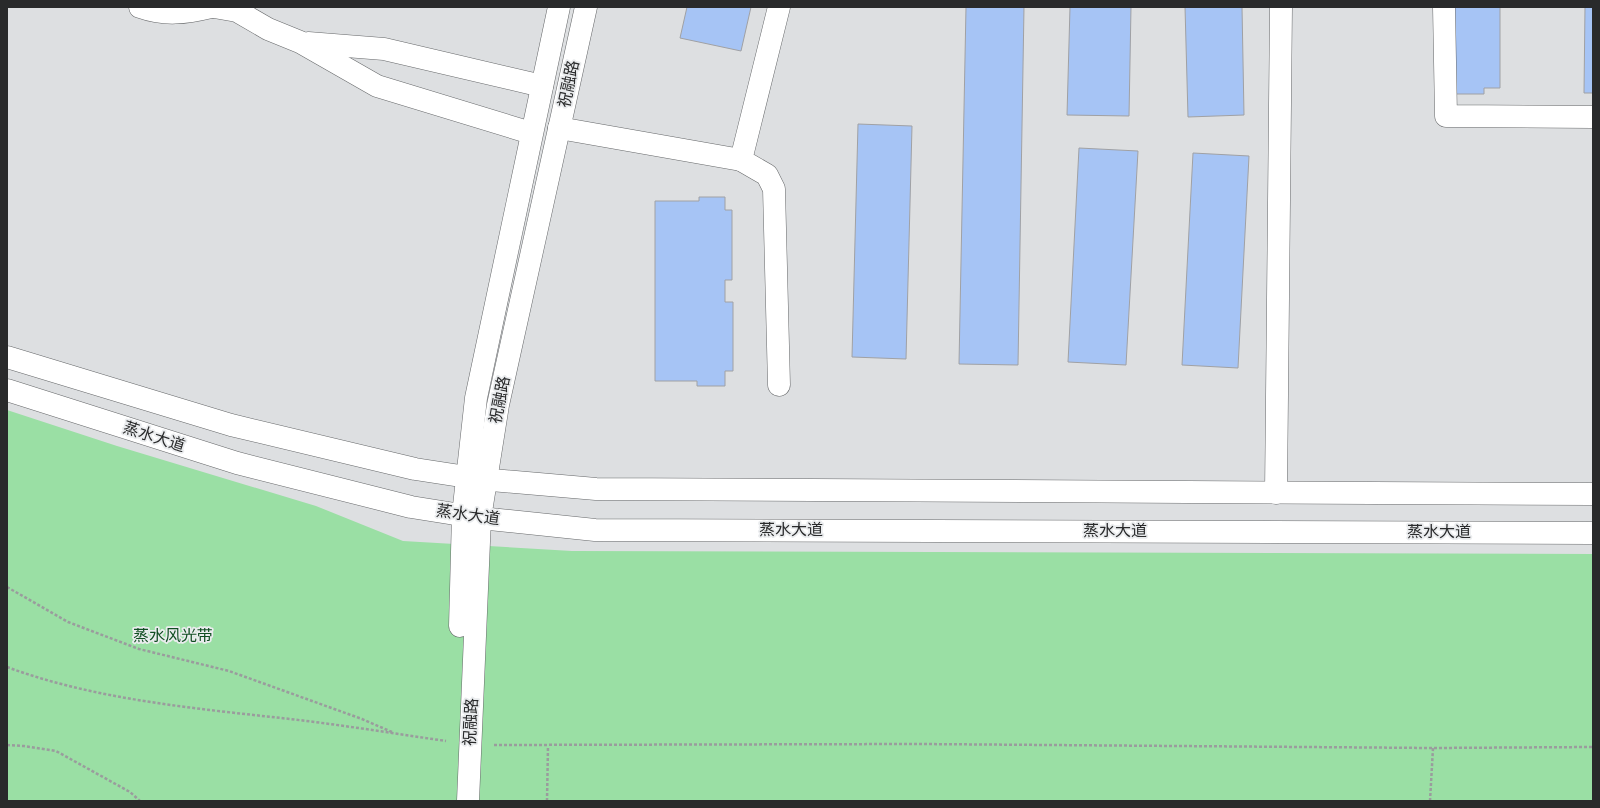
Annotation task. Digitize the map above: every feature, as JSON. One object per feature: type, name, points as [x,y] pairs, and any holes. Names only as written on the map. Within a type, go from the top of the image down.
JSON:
[{"type":"main road","points":[[140,7],[152,11],[185,13],[212,7],[237,11],[268,29],[300,42],[377,86],[532,133]]},
{"type":"main road","name":"祝融路","points":[[477,479],[476,398],[559,7]]},
{"type":"main road","name":"祝融路","points":[[455,801],[463,744],[472,516],[477,479],[498,405],[586,7]]},
{"type":"main road","points":[[741,160],[779,7]]},
{"type":"main road","points":[[1276,493],[1281,7]]},
{"type":"main road","points":[[1444,7],[1446,116],[1593,117]]},
{"type":"main road","points":[[300,42],[384,49],[542,86]]},
{"type":"main road","points":[[559,128],[741,160],[766,175],[774,189],[779,385]]},
{"type":"main road","name":"蒸水大道","points":[[7,357],[231,425],[415,469],[477,479],[596,489],[1593,494]]},
{"type":"main road","name":"蒸水大道","points":[[7,390],[237,463],[412,507],[472,516],[595,530],[1593,533]]},
{"type":"main road","name":"祝融路","points":[[463,744],[468,801]]},
{"type":"path","points":[[7,587],[68,622],[139,649],[229,671],[362,719],[396,734]]},
{"type":"path","points":[[7,667],[82,689],[172,706],[329,723],[463,744],[548,746],[920,744],[1433,748],[1593,747]]},
{"type":"path","points":[[7,745],[56,751],[130,792],[140,801]]},
{"type":"path","points":[[548,746],[548,801]]},
{"type":"path","points":[[1430,801],[1433,748]]},
{"type":"green space","name":"蒸水风光带","points":[[7,410],[117,446],[316,506],[403,541],[572,551],[1593,554],[1593,801],[7,801]]},
{"type":"building","points":[[687,7],[751,7],[741,51],[680,38]]},
{"type":"building","points":[[966,7],[1024,7],[1018,365],[959,364]]},
{"type":"building","points":[[1070,7],[1131,7],[1129,116],[1067,115]]},
{"type":"building","points":[[1185,7],[1242,7],[1244,115],[1188,117]]},
{"type":"building","points":[[1452,7],[1500,7],[1500,88],[1484,88],[1484,94],[1451,94]]},
{"type":"building","points":[[1585,7],[1593,7],[1593,93],[1584,93]]},
{"type":"building","points":[[858,124],[912,126],[906,359],[852,357]]},
{"type":"building","points":[[1079,148],[1138,151],[1126,365],[1068,362]]},
{"type":"building","points":[[1193,153],[1249,156],[1238,368],[1182,365]]},
{"type":"building","points":[[699,197],[725,197],[725,210],[732,210],[732,280],[725,280],[725,302],[733,302],[733,371],[725,371],[725,386],[697,386],[697,381],[655,381],[655,201],[699,201]]}]
